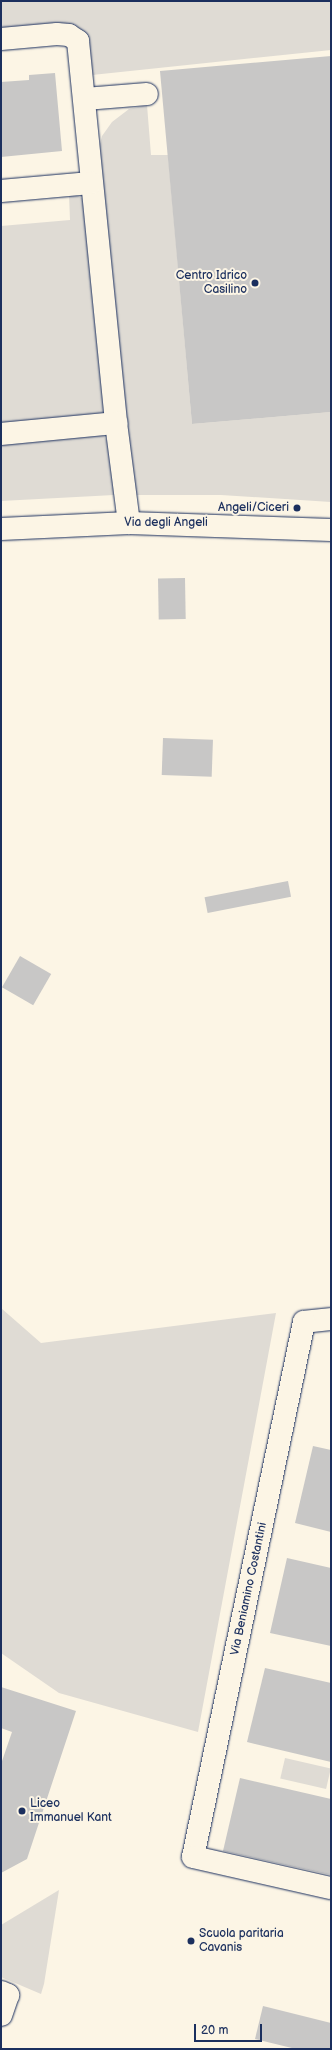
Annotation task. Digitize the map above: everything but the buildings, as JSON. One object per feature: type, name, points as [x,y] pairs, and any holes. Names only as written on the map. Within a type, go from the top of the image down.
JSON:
[{"type":"street","points":[[1,39],[57,34],[69,35],[78,41],[85,99],[91,183],[116,423],[129,523]]},
{"type":"street","points":[[85,99],[147,94]]},
{"type":"street","points":[[1,191],[91,183]]},
{"type":"street","points":[[1,434],[116,423]]},
{"type":"street","name":"Via degli Angeli","points":[[1,529],[129,523],[262,525],[331,530]]},
{"type":"street","name":"Via Beniamino Costantini","points":[[331,1319],[304,1322],[193,1857],[331,1888]]},
{"type":"street","points":[[1,1992],[8,1995],[1,2015]]},
{"type":"shaded area","points":[[1,1],[331,1],[331,50],[92,75],[85,36],[1,30]]},
{"type":"shaded area","points":[[147,105],[151,155],[168,155],[192,424],[331,412],[331,502],[221,495],[131,495],[96,159],[102,136],[112,122],[129,109]]},
{"type":"shaded area","points":[[75,194],[88,202],[104,411],[94,420],[1,430],[1,226],[70,220],[69,195]]},
{"type":"shaded area","points":[[101,432],[110,445],[114,495],[1,501],[1,441]]},
{"type":"shaded area","points":[[1,1308],[41,1343],[276,1313],[198,1732],[59,1693],[1,1653]]},
{"type":"shaded area","points":[[285,1758],[331,1769],[326,1789],[280,1778]]},
{"type":"shaded area","points":[[59,1890],[44,1984],[41,1994],[1,1977],[1,1925]]},
{"type":"place","name":"Centro Idrico Casilino","points":[[255,283]]},
{"type":"place","name":"Angeli/Ciceri","points":[[297,508]]},
{"type":"place","name":"Liceo Immanuel Kant","points":[[22,1811]]},
{"type":"place","name":"Scuola paritaria Cavanis","points":[[191,1941]]}]
